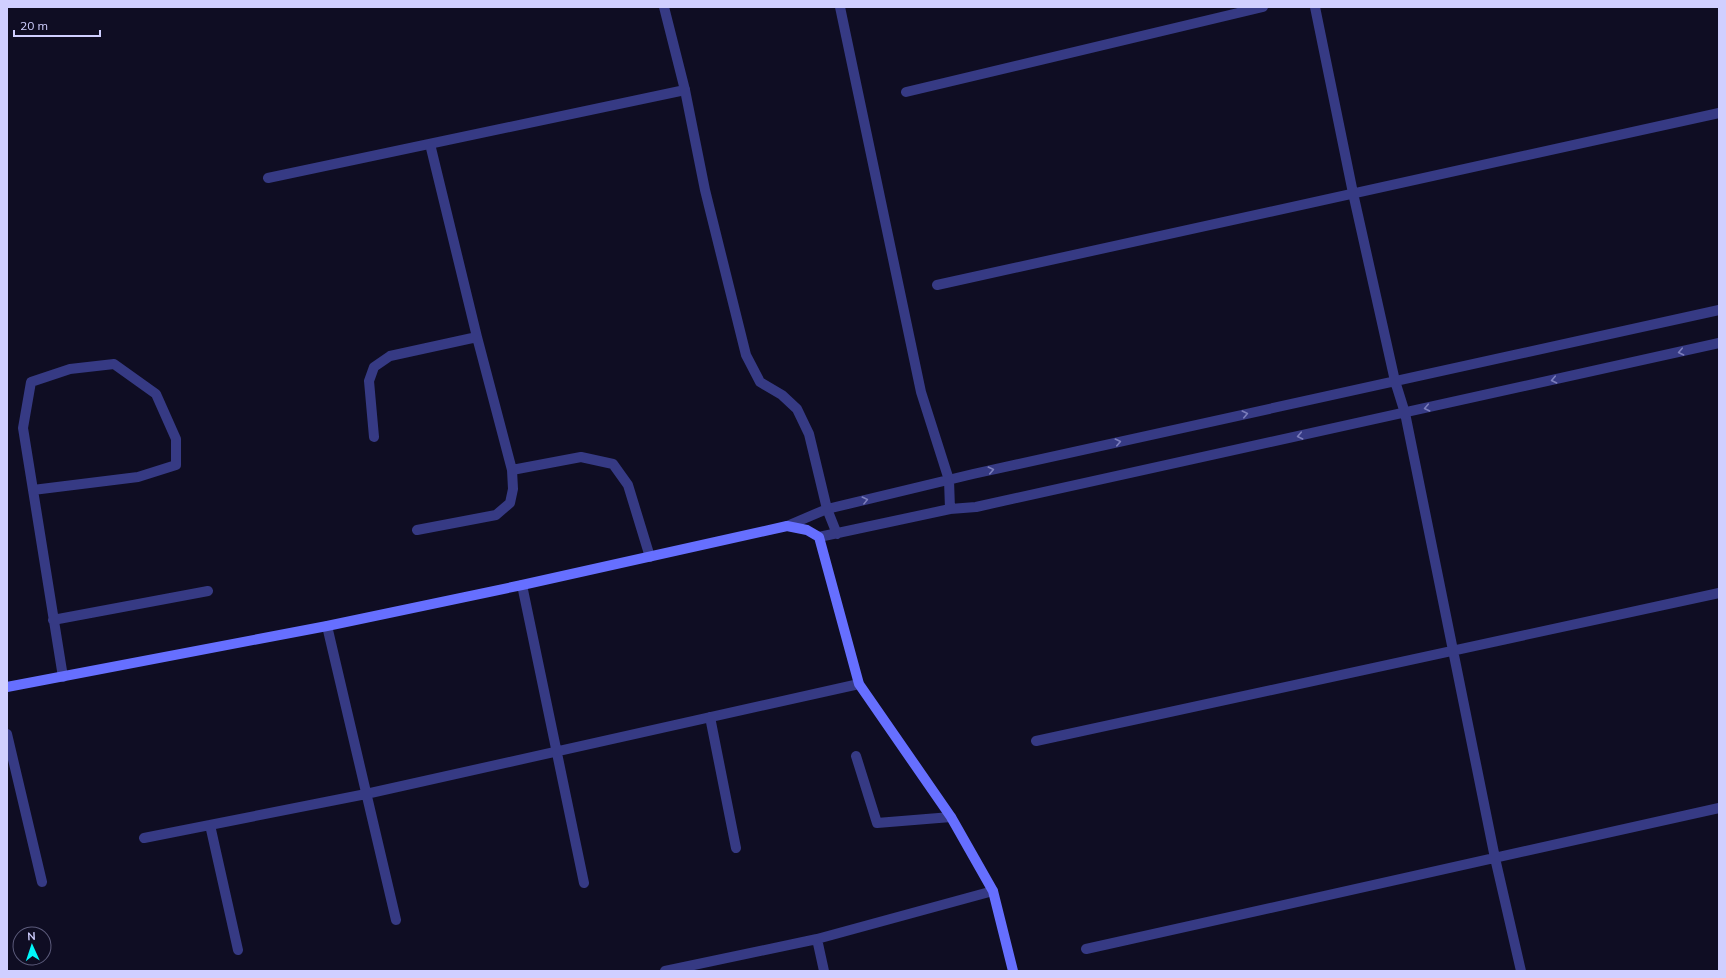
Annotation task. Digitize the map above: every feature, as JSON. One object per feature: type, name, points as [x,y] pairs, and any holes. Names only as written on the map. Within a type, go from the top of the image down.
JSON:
[{"type":"street","points":[[664,7],[685,90],[705,190],[746,355],[760,382],[782,395],[797,409],[809,434],[827,509],[837,534]]},
{"type":"street","points":[[840,7],[921,392],[949,480],[950,509]]},
{"type":"street","points":[[906,92],[1263,7]]},
{"type":"street","points":[[1315,7],[1353,193],[1395,381],[1405,413],[1495,858],[1521,971]]},
{"type":"street","points":[[268,178],[685,90]]},
{"type":"street","points":[[937,285],[1719,113]]},
{"type":"street","points":[[417,530],[496,515],[510,503],[513,489],[512,470],[477,337],[430,144]]},
{"type":"street","points":[[7,687],[327,626],[650,557],[788,526],[827,509],[949,480],[1719,310]]},
{"type":"street","points":[[374,437],[369,380],[374,367],[390,356],[477,337]]},
{"type":"street","points":[[788,526],[807,530],[819,537],[950,509],[976,507],[1719,343]]},
{"type":"street","points":[[33,490],[138,477],[176,465],[176,439],[156,394],[114,364],[70,368],[31,382],[24,428],[33,490],[53,620],[63,677]]},
{"type":"street","points":[[512,470],[582,458],[613,464],[628,485],[650,557]]},
{"type":"street","points":[[819,537],[859,684],[951,817],[993,891],[1013,971]]},
{"type":"street","points":[[522,585],[584,883]]},
{"type":"street","points":[[53,620],[208,591]]},
{"type":"street","points":[[1036,741],[1719,593]]},
{"type":"street","points":[[327,626],[396,920]]},
{"type":"street","points":[[144,838],[366,794],[859,684]]},
{"type":"street","points":[[710,717],[736,848]]},
{"type":"street","points":[[7,734],[42,882]]},
{"type":"street","points":[[856,756],[877,822],[951,817]]},
{"type":"street","points":[[1086,949],[1719,808]]},
{"type":"street","points":[[210,825],[238,950]]},
{"type":"street","points":[[665,971],[817,939],[993,891]]},
{"type":"street","points":[[817,939],[824,971]]}]
